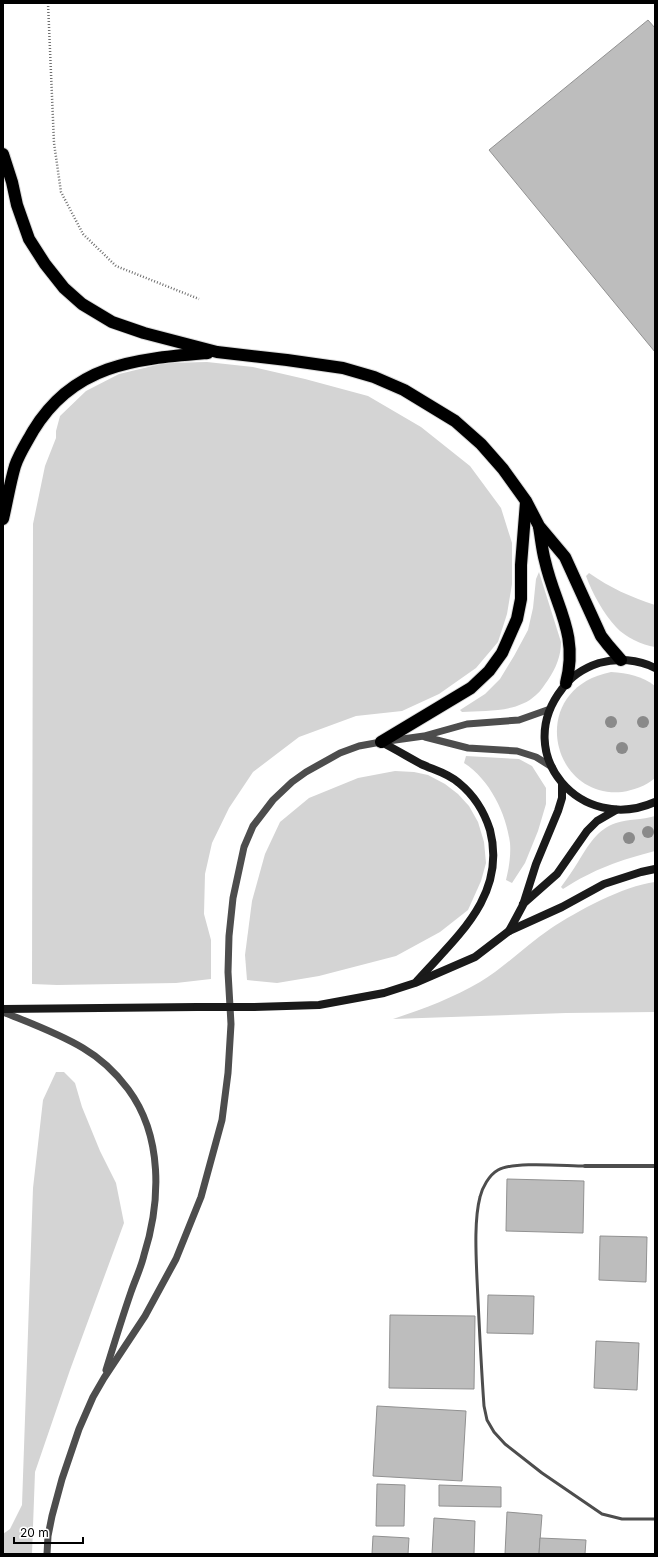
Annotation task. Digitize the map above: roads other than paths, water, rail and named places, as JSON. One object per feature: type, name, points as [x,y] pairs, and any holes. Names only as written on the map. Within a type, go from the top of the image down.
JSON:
[{"type":"highway","points":[[3,154],[12,182],[17,205],[30,239],[45,264],[64,288],[82,304],[112,322],[144,333],[217,352],[343,368],[374,377],[404,390],[455,421],[481,444],[504,469],[526,501],[539,526],[565,557],[601,636],[621,660]]},
{"type":"highway","points":[[3,519],[15,465],[39,421],[53,404],[69,390],[92,375],[133,361],[217,352]]},
{"type":"highway","points":[[382,742],[471,688],[489,671],[502,653],[517,619],[521,599],[521,565],[526,501]]},
{"type":"highway","points":[[539,526],[545,561],[565,622],[569,640],[570,662],[566,683]]},
{"type":"main road","points":[[655,668],[632,660],[605,661],[590,666],[576,674],[566,683],[555,697],[546,724],[545,736],[546,748],[552,767],[562,784],[576,796],[596,806],[616,810],[636,808],[655,802]]},
{"type":"main road","points":[[382,742],[423,764],[444,772],[469,792],[477,802],[486,818],[494,851],[492,876],[489,888],[477,911],[470,922],[415,983]]},
{"type":"main road","points":[[509,931],[523,905],[536,864],[558,811],[562,798],[562,784]]},
{"type":"main road","points":[[523,905],[557,874],[587,831],[598,821],[616,810]]},
{"type":"main road","points":[[3,1010],[46,1008],[253,1007],[319,1005],[384,993],[415,983],[475,957],[509,931],[562,907],[604,884],[655,869]]},
{"type":"street","points":[[46,1554],[49,1529],[62,1479],[78,1429],[93,1397],[145,1316],[176,1259],[201,1197],[217,1141],[222,1120],[228,1073],[231,1024],[228,972],[229,936],[233,898],[244,847],[253,826],[273,800],[306,772],[340,753],[359,746],[424,736],[467,724],[518,720],[550,709]]},
{"type":"street","points":[[424,736],[468,748],[517,751],[536,757],[552,767]]},
{"type":"street","points":[[3,1010],[84,1048],[104,1063],[122,1081],[139,1107],[151,1137],[154,1154],[155,1196],[150,1232],[104,1378]]},
{"type":"street","points":[[586,1166],[655,1166]]},
{"type":"lane","points":[[586,1166],[520,1165],[497,1170],[489,1178],[480,1197],[476,1260],[479,1338],[484,1406],[487,1420],[494,1432],[505,1444],[542,1473],[602,1514],[622,1519],[655,1519]]}]
